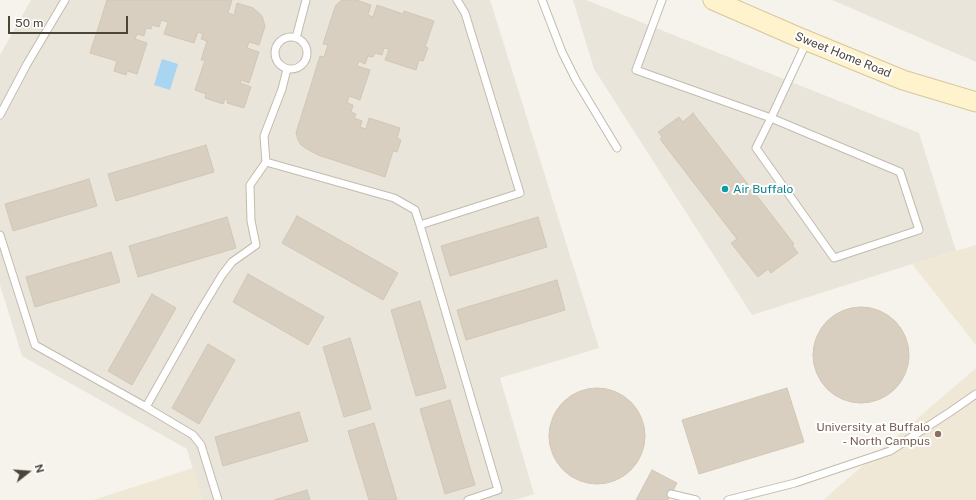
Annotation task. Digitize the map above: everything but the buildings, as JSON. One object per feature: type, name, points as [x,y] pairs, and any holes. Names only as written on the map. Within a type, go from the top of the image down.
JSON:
[{"type":"main road","name":"Sweet Home Road","points":[[713,0],[807,41],[903,80],[976,102]]},
{"type":"lane","points":[[0,115],[27,64],[65,0]]},
{"type":"lane","points":[[296,38],[306,0]]},
{"type":"lane","points":[[420,225],[520,193],[465,13],[457,0]]},
{"type":"lane","points":[[542,0],[562,52],[576,80],[617,148]]},
{"type":"lane","points":[[662,0],[636,70],[772,118],[900,172],[919,230],[834,258],[756,148],[772,118],[807,41]]},
{"type":"lane","points":[[296,38],[301,40],[307,49],[306,59],[302,65],[296,68],[287,69],[278,62],[276,49],[283,39],[296,38]]},
{"type":"lane","points":[[146,407],[222,275],[232,262],[256,246],[251,221],[250,185],[266,162],[264,136],[282,89],[287,69]]},
{"type":"lane","points":[[266,162],[394,198],[415,210],[498,490],[468,500]]},
{"type":"lane","points":[[0,235],[35,345],[189,432],[201,444],[218,500]]},
{"type":"lane","points":[[728,500],[795,483],[890,451],[976,394]]},
{"type":"lane","points":[[671,494],[696,500]]},
{"type":"shaded area","points":[[31,0],[490,0],[599,348],[500,378],[534,494],[515,500],[202,500],[187,449],[22,356],[0,285],[0,55]]},
{"type":"shaded area","name":"Air Buffalo","points":[[573,0],[586,0],[919,133],[956,251],[752,315],[594,69]]},
{"type":"shaded area","points":[[832,0],[976,0],[976,62]]},
{"type":"shaded area","points":[[976,245],[976,345],[912,264]]},
{"type":"shaded area","name":"University at Buffalo - North Campus","points":[[976,368],[976,500],[823,500]]},
{"type":"shaded area","points":[[193,468],[202,500],[93,500]]},
{"type":"water","points":[[162,59],[178,64],[170,90],[154,85]]},
{"type":"place","name":"Air Buffalo","points":[[725,189]]},
{"type":"place","name":"University at Buffalo - North Campus","points":[[938,434]]}]
